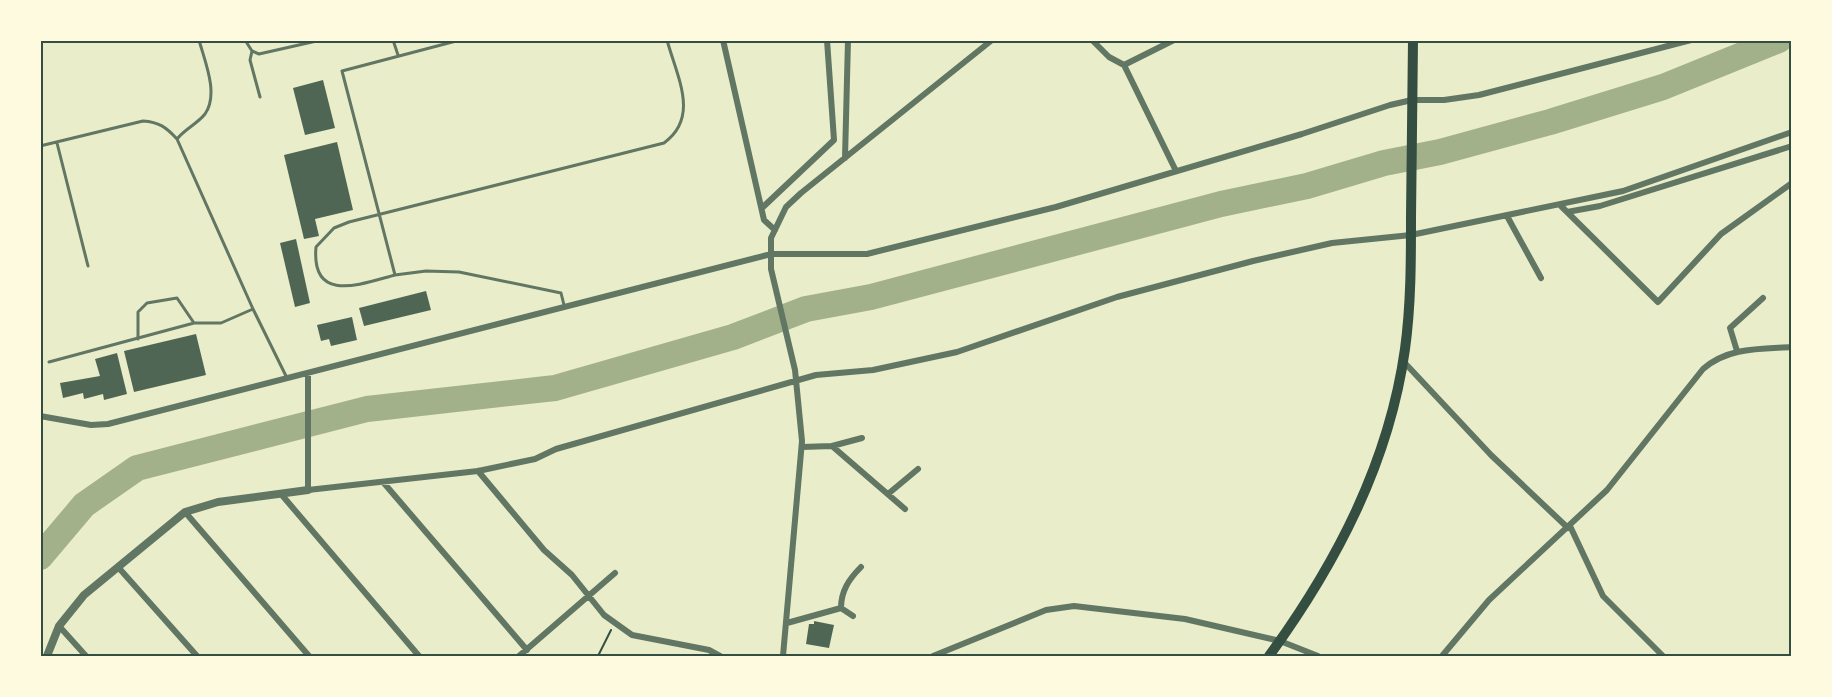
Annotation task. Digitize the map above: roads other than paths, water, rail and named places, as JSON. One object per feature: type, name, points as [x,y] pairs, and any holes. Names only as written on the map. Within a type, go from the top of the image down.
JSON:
[{"type":"highway","points":[[1269,657],[1322,579],[1366,492],[1390,424],[1403,361],[1408,315],[1413,40]]},
{"type":"street","points":[[723,40],[764,220],[775,230]]},
{"type":"street","points":[[762,208],[834,140],[826,40]]},
{"type":"street","points":[[845,158],[848,40]]},
{"type":"street","points":[[783,657],[790,551],[802,447],[795,370],[771,269],[775,230],[786,207],[992,40]]},
{"type":"street","points":[[1092,40],[1109,57],[1124,65],[1176,171]]},
{"type":"street","points":[[1124,65],[1174,40]]},
{"type":"street","points":[[40,416],[91,425],[108,424],[771,254],[867,254],[1056,207],[1412,105],[1479,95],[1691,40]]},
{"type":"street","points":[[47,657],[58,626],[84,595],[185,512],[218,502],[478,471],[535,459],[567,446],[816,375],[873,370],[957,352],[1116,297],[1253,261],[1332,243],[1411,233],[1508,216],[1623,191],[1791,132]]},
{"type":"street","points":[[1567,212],[1600,206],[1791,146]]},
{"type":"street","points":[[1560,205],[1658,302],[1721,234],[1791,183]]},
{"type":"street","points":[[1508,216],[1541,278]]},
{"type":"street","points":[[1737,351],[1730,328],[1763,298]]},
{"type":"street","points":[[1442,657],[1489,600],[1607,490],[1703,369],[1714,360],[1737,351],[1791,347]]},
{"type":"street","points":[[1403,361],[1476,440],[1569,527],[1603,596],[1663,657]]},
{"type":"street","points":[[308,373],[308,490]]},
{"type":"street","points":[[802,447],[832,446],[862,438]]},
{"type":"street","points":[[832,446],[905,509]]},
{"type":"street","points":[[888,494],[918,469]]},
{"type":"street","points":[[478,471],[544,550],[572,575],[604,615],[632,634],[709,650],[720,657]]},
{"type":"street","points":[[383,482],[527,650]]},
{"type":"street","points":[[281,494],[418,657]]},
{"type":"street","points":[[185,512],[309,657]]},
{"type":"street","points":[[118,567],[197,657]]},
{"type":"street","points":[[841,608],[849,579],[861,567]]},
{"type":"street","points":[[519,657],[615,573]]},
{"type":"street","points":[[933,657],[1037,614],[1074,606],[1185,619],[1280,641],[1317,657]]},
{"type":"street","points":[[787,623],[841,608],[853,616]]},
{"type":"street","points":[[58,626],[86,657]]},
{"type":"lane","points":[[177,139],[206,112],[211,99],[211,88],[200,40]]},
{"type":"lane","points":[[245,40],[252,51],[250,60],[260,97]]},
{"type":"lane","points":[[252,51],[270,53],[321,40]]},
{"type":"lane","points":[[393,40],[398,55]]},
{"type":"lane","points":[[395,275],[342,71],[460,40]]},
{"type":"lane","points":[[565,307],[561,293],[459,272],[395,275],[337,288],[326,282],[320,275],[315,255],[316,247],[322,238],[342,225],[664,143],[680,129],[685,108],[668,40]]},
{"type":"lane","points":[[40,146],[143,121],[157,122],[177,139],[253,309],[287,378]]},
{"type":"lane","points":[[57,142],[88,266]]},
{"type":"lane","points":[[138,339],[138,312],[147,303],[177,298],[194,323]]},
{"type":"lane","points":[[49,362],[194,323],[221,323],[253,309]]},
{"type":"waterway","points":[[40,557],[84,505],[137,468],[367,409],[555,388],[733,337],[806,309],[871,297],[1221,204],[1307,186],[1384,163],[1440,152],[1550,122],[1663,87],[1779,40]]}]
